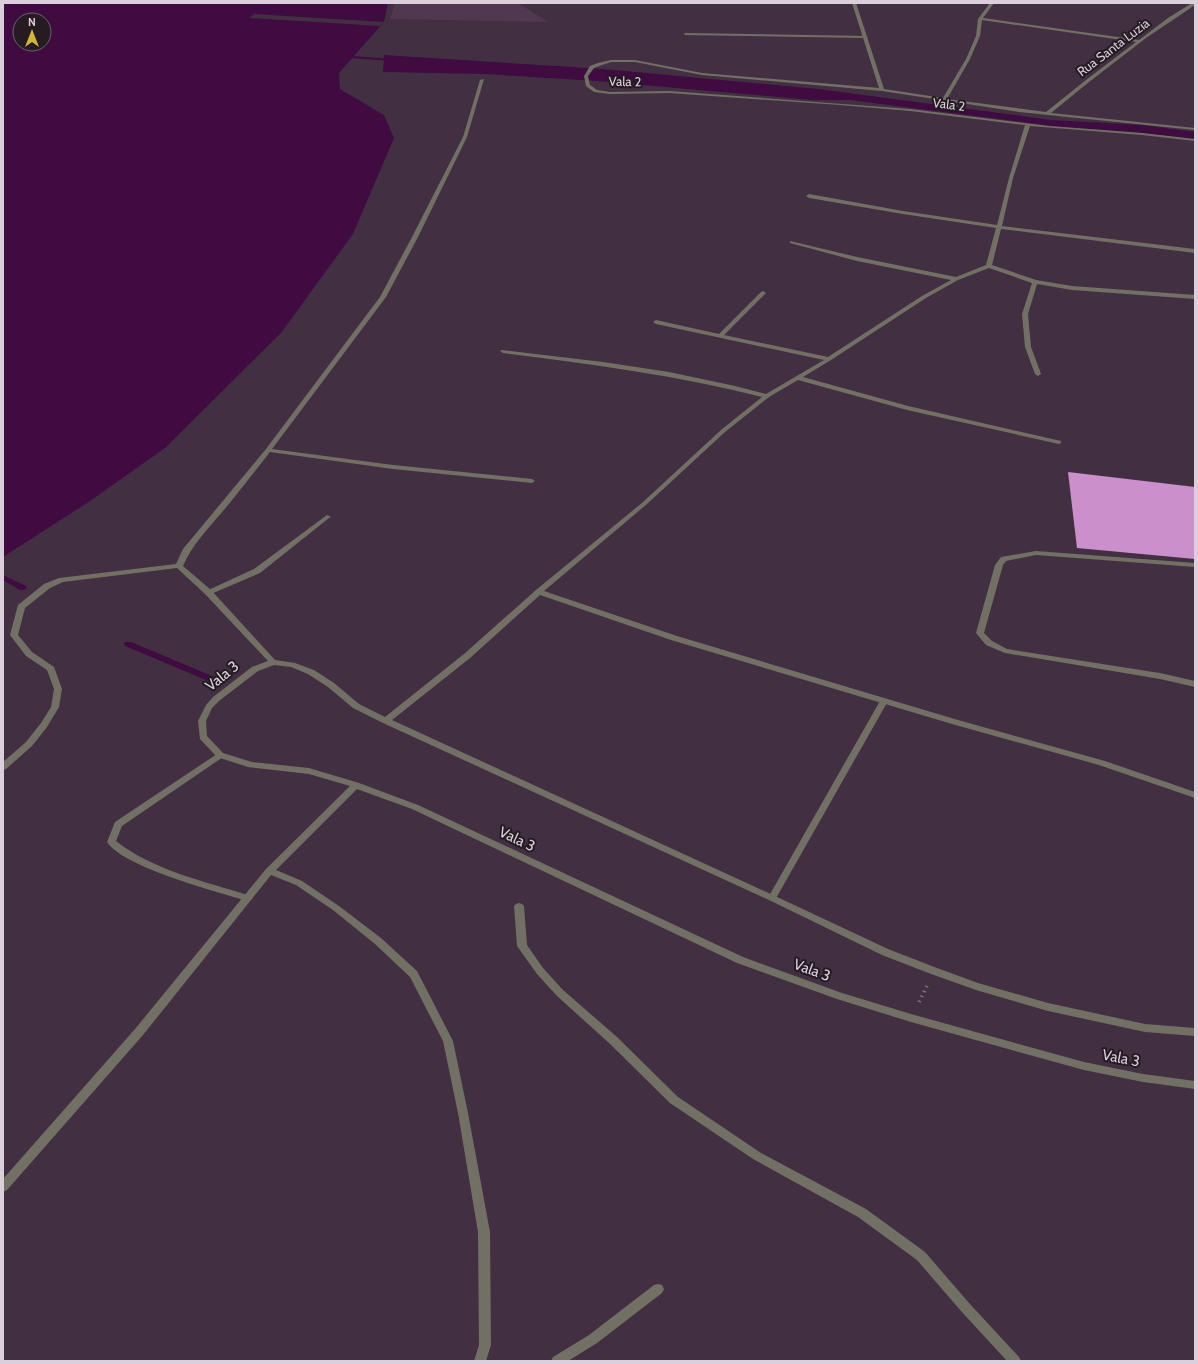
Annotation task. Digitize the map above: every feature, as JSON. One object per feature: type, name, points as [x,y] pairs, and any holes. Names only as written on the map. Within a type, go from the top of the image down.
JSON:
[{"type":"street","points":[[854,3],[882,90]]},
{"type":"street","points":[[944,100],[968,59],[978,36],[980,19],[992,3]]},
{"type":"street","name":"Rua Santa Luzia","points":[[1047,114],[1074,90],[1139,41],[1182,10],[1195,3]]},
{"type":"street","points":[[980,19],[1139,41]]},
{"type":"street","points":[[685,34],[866,37]]},
{"type":"street","name":"Vala 2","points":[[1195,129],[1047,114],[882,90],[702,74],[635,61],[610,61],[600,64],[592,67],[586,76],[588,86],[596,91],[610,93],[669,92],[729,95],[903,109],[1028,124],[1195,140]]},
{"type":"street","points":[[179,566],[186,551],[268,450],[383,297],[465,137],[482,80]]},
{"type":"street","points":[[989,266],[998,227],[1028,124]]},
{"type":"street","points":[[809,196],[912,215],[998,227],[1146,243],[1195,251]]},
{"type":"street","points":[[792,242],[858,259],[956,278]]},
{"type":"street","points":[[386,721],[467,656],[539,592],[645,503],[722,431],[767,396],[829,359],[956,278],[989,266],[1035,282],[1072,288],[1195,297]]},
{"type":"street","points":[[1035,282],[1025,314],[1028,347],[1038,374]]},
{"type":"street","points":[[720,336],[763,293]]},
{"type":"street","points":[[656,322],[829,359]]},
{"type":"street","points":[[503,351],[637,369],[737,387],[767,396]]},
{"type":"street","points":[[798,378],[907,408],[1059,442]]},
{"type":"street","points":[[268,450],[393,467],[532,481]]},
{"type":"street","points":[[208,592],[258,571],[327,517]]},
{"type":"street","points":[[1195,565],[1036,553],[1004,559],[999,565],[980,633],[989,643],[1005,651],[1160,676],[1195,684]]},
{"type":"street","points":[[3,767],[29,744],[44,725],[55,707],[58,689],[52,669],[29,654],[14,635],[21,607],[47,586],[62,580],[179,566],[208,592],[273,662],[292,665],[311,672],[331,685],[356,706],[386,721],[772,898],[885,952],[976,986],[1048,1007],[1145,1028],[1195,1032]]},
{"type":"street","points":[[539,592],[674,638],[971,727],[1102,763],[1195,795]]},
{"type":"street","name":"Vala 3","points":[[273,662],[255,669],[216,699],[209,707],[202,721],[202,737],[220,755],[251,765],[309,771],[356,785],[415,807],[740,960],[840,996],[911,1018],[1084,1066],[1143,1078],[1195,1084]]},
{"type":"street","points":[[772,898],[884,700]]},
{"type":"street","points":[[220,755],[118,824],[111,842],[126,854],[160,870],[248,898]]},
{"type":"street","points":[[3,1186],[139,1032],[269,871],[356,785]]},
{"type":"street","points":[[269,871],[299,883],[336,908],[378,941],[414,974],[448,1041],[463,1113],[484,1232],[485,1345],[480,1361]]},
{"type":"street","points":[[519,906],[522,946],[540,971],[560,993],[612,1040],[674,1100],[757,1156],[862,1213],[921,1256],[965,1307],[1015,1361]]},
{"type":"street","points":[[557,1361],[593,1339],[658,1289]]},
{"type":"path","points":[[911,1018],[934,971]]},
{"type":"shaded area","points":[[3,3],[388,3],[384,22],[339,73],[340,89],[384,115],[394,138],[353,234],[281,333],[165,448],[90,501],[3,557]]},
{"type":"shaded area","points":[[395,3],[518,3],[548,22],[390,19]]},
{"type":"shaded area","points":[[384,55],[603,69],[818,89],[1051,120],[1142,125],[1195,132],[1195,139],[1052,126],[850,100],[813,100],[597,81],[484,74],[383,72]]},
{"type":"pier","points":[[254,14],[384,22],[380,26],[249,18]]},
{"type":"building","points":[[1068,472],[1195,487],[1195,559],[1077,548]]},
{"type":"waterway","points":[[352,57],[393,60]]},
{"type":"waterway","points":[[3,577],[23,588]]},
{"type":"waterway","points":[[128,644],[209,678]]}]
